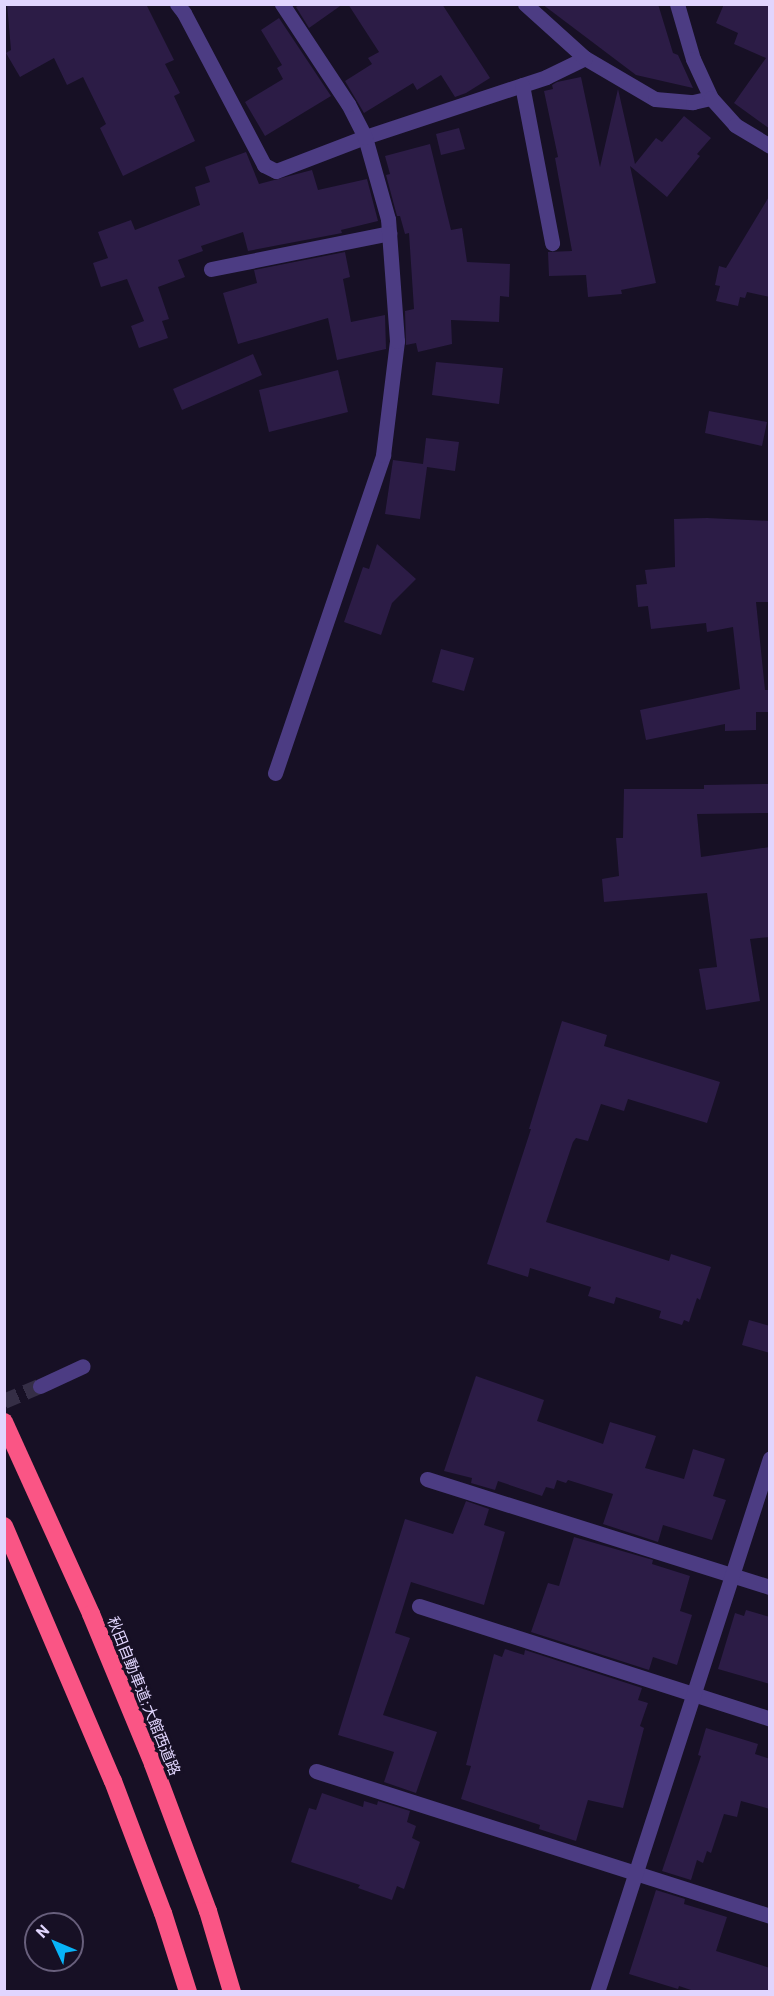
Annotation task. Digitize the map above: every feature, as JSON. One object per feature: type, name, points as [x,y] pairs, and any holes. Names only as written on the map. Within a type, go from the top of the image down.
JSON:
[{"type":"highway","name":"秋田自動車道;大館西道路","points":[[4,1422],[91,1614],[153,1764],[208,1911],[232,1992]]},
{"type":"highway","points":[[4,1526],[113,1781],[163,1913],[188,1992]]},
{"type":"street","points":[[177,4],[184,13],[264,165],[276,171],[365,137],[546,77],[585,58]]},
{"type":"street","points":[[276,773],[383,455],[397,341],[388,219],[365,137],[348,104],[282,4]]},
{"type":"street","points":[[525,4],[585,58],[655,99],[693,102],[711,98]]},
{"type":"street","points":[[677,4],[693,59],[711,98],[735,125],[770,146]]},
{"type":"street","points":[[522,85],[552,243]]},
{"type":"street","points":[[212,269],[389,233]]},
{"type":"street","points":[[40,1386],[83,1366]]},
{"type":"street","points":[[597,1992],[770,1458]]},
{"type":"street","points":[[427,1479],[770,1587]]},
{"type":"street","points":[[419,1606],[770,1719]]},
{"type":"street","points":[[316,1771],[770,1916]]},
{"type":"building","points":[[7,4],[146,4],[174,60],[165,64],[180,93],[174,96],[195,141],[123,176],[100,128],[106,124],[83,77],[67,85],[54,58],[20,77],[6,53],[11,50]]},
{"type":"building","points":[[301,4],[343,4],[309,28],[296,7]]},
{"type":"building","points":[[348,4],[442,4],[490,78],[455,97],[441,75],[417,90],[413,83],[364,113],[345,81],[372,64],[368,58],[379,52]]},
{"type":"building","points":[[542,4],[658,4],[673,53],[678,55],[693,88],[636,75]]},
{"type":"building","points":[[724,4],[770,4],[770,129],[734,103],[766,58],[734,44],[738,33],[716,23]]},
{"type":"building","points":[[279,18],[331,96],[265,136],[245,102],[283,79],[277,68],[282,65],[261,30]]},
{"type":"building","points":[[581,77],[600,167],[618,89],[635,164],[656,138],[662,142],[684,116],[711,138],[697,154],[700,156],[667,197],[630,166],[656,283],[621,290],[622,294],[588,297],[586,275],[549,276],[548,252],[572,251],[555,158],[558,157],[544,91],[553,89],[552,85],[557,82]]},
{"type":"building","points":[[459,128],[465,149],[441,155],[436,134]]},
{"type":"building","points":[[430,144],[451,230],[462,228],[467,262],[510,264],[509,297],[500,296],[499,322],[451,320],[452,344],[418,352],[416,343],[406,345],[405,311],[414,309],[409,233],[405,234],[400,216],[397,216],[386,175],[390,174],[385,156]]},
{"type":"building","points":[[246,152],[259,184],[312,170],[318,190],[367,179],[378,221],[341,230],[342,233],[248,251],[243,232],[201,246],[203,251],[178,260],[185,277],[158,287],[169,319],[162,321],[168,338],[139,348],[131,326],[144,321],[127,279],[101,287],[93,263],[108,258],[98,232],[131,220],[135,230],[200,205],[195,187],[210,182],[205,167]]},
{"type":"building","points":[[770,195],[770,297],[747,292],[745,298],[740,297],[738,306],[716,301],[720,286],[715,285],[719,266],[726,268]]},
{"type":"building","points":[[345,252],[350,277],[343,279],[351,322],[385,315],[386,349],[337,360],[328,318],[238,344],[223,293],[257,283],[254,270]]},
{"type":"building","points":[[253,354],[262,375],[182,410],[173,389]]},
{"type":"building","points":[[436,362],[503,368],[499,404],[432,395]]},
{"type":"building","points":[[338,370],[348,412],[269,432],[259,390]]},
{"type":"building","points":[[709,411],[767,422],[762,446],[705,433]]},
{"type":"building","points":[[426,438],[459,442],[455,471],[427,467],[420,519],[385,514],[393,460],[423,464]]},
{"type":"building","points":[[674,519],[770,521],[770,602],[756,602],[765,690],[770,690],[770,712],[756,712],[756,730],[725,731],[725,724],[646,740],[640,710],[740,689],[733,627],[707,632],[706,623],[651,629],[648,606],[638,607],[636,585],[647,584],[645,570],[675,567]]},
{"type":"building","points":[[377,544],[416,579],[392,603],[381,635],[344,622],[363,567],[369,569]]},
{"type":"building","points":[[441,649],[474,658],[464,691],[432,682]]},
{"type":"building","points":[[770,784],[770,813],[697,814],[701,857],[770,847],[770,937],[750,939],[760,1001],[706,1010],[699,969],[717,967],[707,893],[604,902],[602,879],[619,876],[616,838],[623,838],[624,789],[704,789],[704,785]]},
{"type":"building","points":[[562,1021],[607,1035],[604,1046],[720,1082],[707,1123],[628,1099],[624,1111],[601,1104],[588,1141],[576,1138],[573,1142],[546,1222],[669,1261],[671,1254],[711,1267],[700,1300],[697,1298],[689,1322],[684,1320],[682,1325],[659,1318],[661,1311],[616,1297],[614,1304],[588,1296],[591,1287],[530,1268],[528,1277],[487,1264],[531,1129],[529,1129]]},
{"type":"building","points":[[749,1320],[770,1326],[770,1353],[742,1345]]},
{"type":"building","points":[[476,1376],[544,1400],[537,1421],[603,1444],[610,1422],[656,1436],[645,1468],[684,1479],[693,1449],[725,1459],[713,1496],[726,1500],[712,1540],[663,1525],[658,1542],[603,1524],[613,1494],[568,1480],[566,1483],[557,1480],[554,1489],[546,1487],[542,1496],[498,1481],[495,1490],[471,1483],[472,1478],[444,1471]]},
{"type":"building","points":[[466,1501],[489,1509],[484,1525],[505,1532],[484,1605],[411,1582],[395,1633],[410,1638],[383,1715],[437,1732],[416,1793],[384,1782],[394,1752],[338,1735],[405,1519],[453,1534]]},
{"type":"building","points":[[574,1537],[653,1560],[652,1564],[690,1576],[680,1611],[692,1615],[677,1665],[653,1657],[649,1670],[531,1632],[548,1583],[559,1586]]},
{"type":"building","points":[[746,1610],[770,1617],[770,1684],[718,1669],[735,1613],[744,1616]]},
{"type":"building","points":[[505,1649],[524,1655],[525,1650],[642,1688],[638,1700],[648,1703],[640,1726],[644,1728],[623,1808],[588,1800],[576,1841],[539,1829],[540,1825],[461,1799],[471,1766],[466,1765],[494,1654],[502,1657]]},
{"type":"building","points":[[706,1728],[758,1744],[755,1754],[770,1759],[770,1809],[741,1801],[737,1817],[724,1814],[711,1853],[707,1851],[703,1863],[697,1860],[691,1880],[662,1871],[701,1756],[698,1755]]},
{"type":"building","points":[[322,1793],[363,1807],[364,1801],[377,1805],[378,1801],[410,1811],[407,1822],[416,1826],[412,1838],[420,1842],[404,1889],[397,1886],[392,1900],[358,1888],[360,1885],[291,1862],[309,1808],[316,1810]]},
{"type":"building","points":[[656,1890],[685,1899],[684,1904],[727,1917],[716,1951],[770,1968],[770,1992],[697,1992],[679,1986],[678,1989],[629,1974]]},
{"type":"tunnel","points":[[4,1401],[40,1386]]}]
